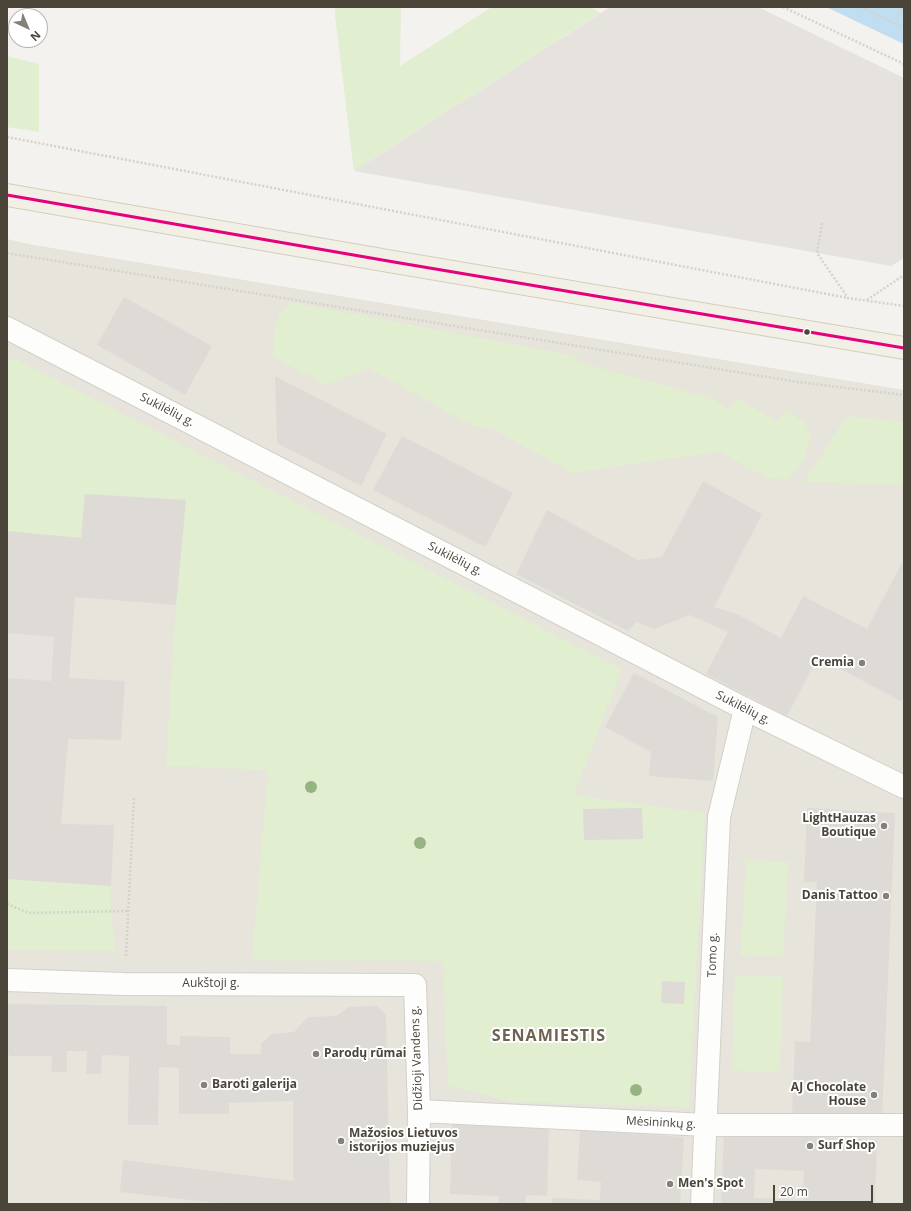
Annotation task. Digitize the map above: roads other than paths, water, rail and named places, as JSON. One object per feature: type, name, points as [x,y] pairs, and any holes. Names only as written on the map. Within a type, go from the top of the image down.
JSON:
[{"type":"main road","points":[[7,195],[386,261],[904,348]]},
{"type":"street","name":"Sukilėlių g.","points":[[7,328],[745,709],[904,787]]},
{"type":"street","name":"Tomo g.","points":[[702,1204],[719,817],[745,709]]},
{"type":"street","name":"Aukštoji g.","points":[[7,980],[124,984],[415,985]]},
{"type":"street","name":"Didžioji Vandens g.","points":[[415,985],[419,1111],[418,1204]]},
{"type":"street","name":"Mėsininkų g.","points":[[419,1111],[706,1125],[904,1125]]},
{"type":"water","points":[[826,7],[904,7],[904,44]]},
{"type":"place","name":"Cremia","points":[[862,663]]},
{"type":"place","name":"LightHauzas Boutique","points":[[884,826]]},
{"type":"place","name":"Danis Tattoo","points":[[886,896]]},
{"type":"place","name":"Parodų rūmai","points":[[316,1054]]},
{"type":"place","name":"Baroti galerija","points":[[204,1085]]},
{"type":"place","name":"AJ Chocolate House","points":[[874,1095]]},
{"type":"place","name":"Mažosios Lietuvos istorijos muziejus","points":[[341,1141]]},
{"type":"place","name":"Surf Shop","points":[[810,1146]]},
{"type":"place","name":"Men's Spot","points":[[670,1184]]},
{"type":"district","name":"SENAMIESTIS","points":[[549,1036]]}]
